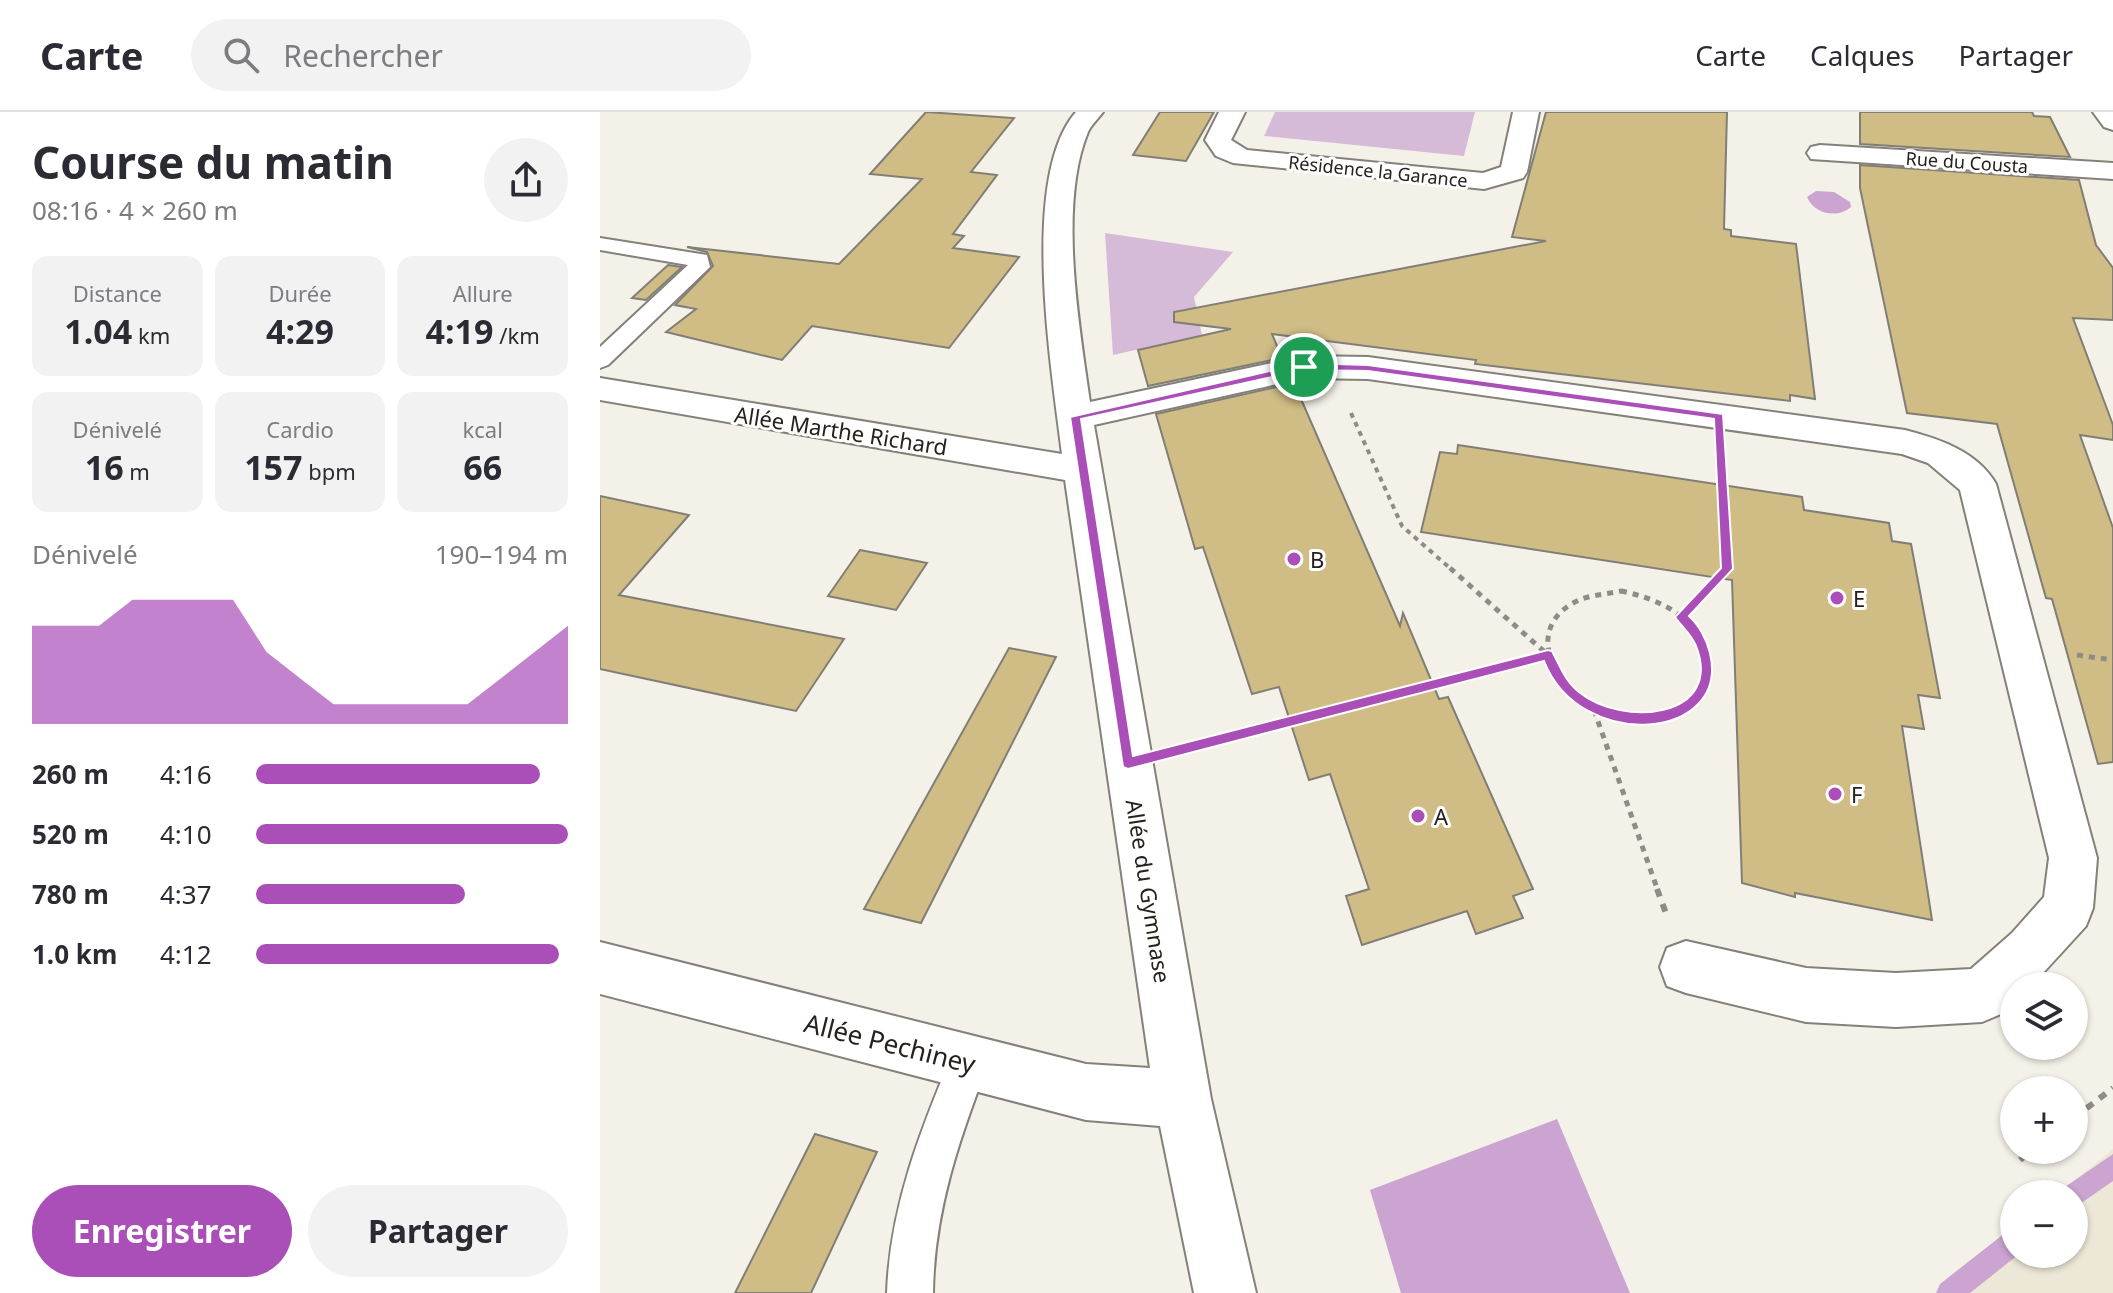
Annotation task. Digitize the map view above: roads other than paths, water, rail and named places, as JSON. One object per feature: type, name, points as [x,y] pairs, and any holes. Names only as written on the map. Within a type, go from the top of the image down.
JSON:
[{"type":"street","name":"Allée du Gymnase","points":[[1090,112],[1077,127],[1063,169],[1060,226],[1064,335],[1082,470],[1183,1099],[1225,1293]]},
{"type":"street","name":"Résidence la Garance","points":[[1232,112],[1218,140],[1225,150],[1242,157],[1484,181],[1513,172],[1526,112]]},
{"type":"street","points":[[2106,112],[2113,122]]},
{"type":"street","name":"Rue du Cousta","points":[[1820,153],[2113,171]]},
{"type":"street","points":[[1075,417],[1304,367],[1368,368],[1905,442],[1941,454],[1977,484],[2073,858],[2068,908],[2030,951],[1982,995],[1896,1000],[1806,995],[1686,967]]},
{"type":"street","name":"Allée Marthe Richard","points":[[600,389],[1082,470]]},
{"type":"street","name":"Allée Pechiney","points":[[600,968],[1086,1092],[1183,1099]]},
{"type":"lane","points":[[600,244],[699,260],[699,267],[600,360]]},
{"type":"lane","points":[[910,1293],[909,1259],[931,1157],[968,1064]]},
{"type":"waterway","points":[[2088,1185],[2113,1166]]},
{"type":"waterway","points":[[1949,1293],[2000,1253]]},
{"type":"place","name":"B","points":[[1294,559]]},
{"type":"place","name":"E","points":[[1837,598]]},
{"type":"place","name":"F","points":[[1835,794]]},
{"type":"place","name":"A","points":[[1418,816]]}]
